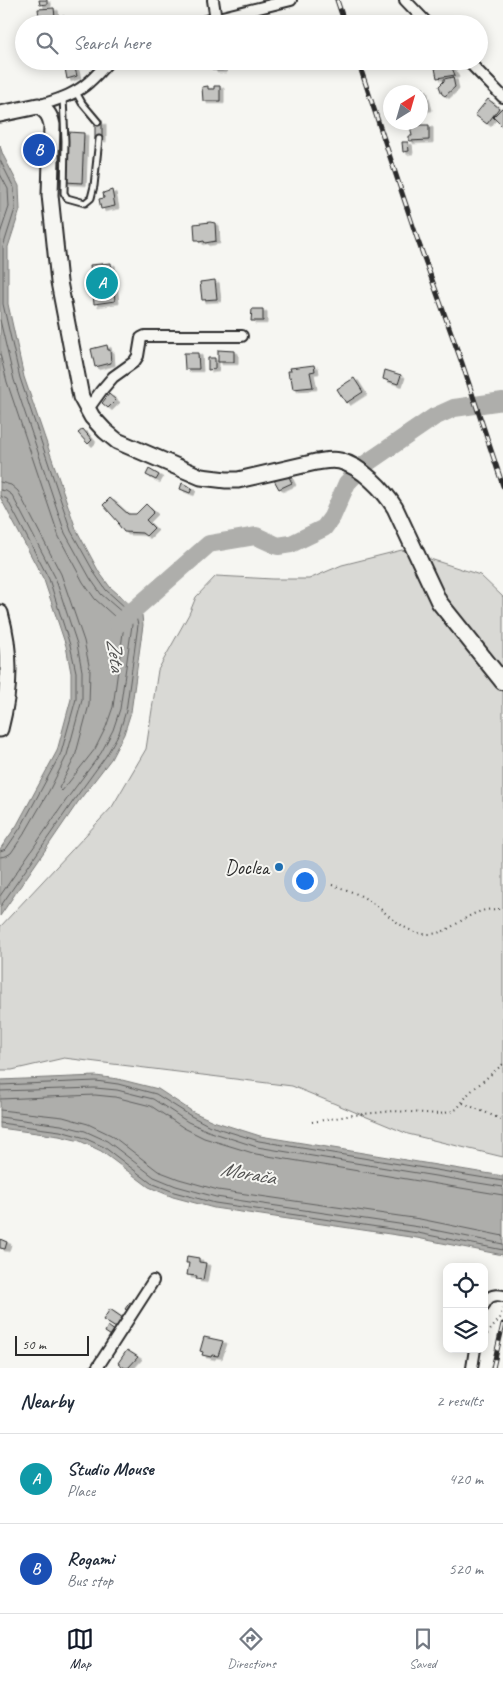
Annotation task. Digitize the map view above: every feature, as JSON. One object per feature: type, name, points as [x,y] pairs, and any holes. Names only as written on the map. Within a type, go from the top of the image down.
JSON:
[{"type":"street","points":[[214,0],[216,15]]},
{"type":"street","points":[[235,15],[291,0]]},
{"type":"street","points":[[405,0],[419,15]]},
{"type":"street","points":[[0,114],[38,106],[62,98],[89,83],[101,70]]},
{"type":"street","points":[[477,70],[503,97]]},
{"type":"street","points":[[38,106],[46,110],[51,117],[50,196],[59,282],[81,397],[92,417],[117,441],[201,477],[238,480],[329,460],[349,464],[369,478],[387,495],[395,508],[439,602],[503,682]]},
{"type":"street","points":[[88,409],[100,391],[113,377],[134,362],[138,356],[141,338],[145,336],[242,336]]},
{"type":"street","points":[[0,613],[6,641],[8,672],[6,701],[0,729]]},
{"type":"street","points":[[97,1368],[153,1281]]},
{"type":"street","points":[[488,1299],[492,1295],[503,1296]]},
{"type":"street","points":[[472,1368],[474,1353]]},
{"type":"lane","points":[[76,91],[82,103],[98,122]]},
{"type":"lane","points":[[62,98],[65,141],[64,193],[66,198],[85,203],[91,198],[99,139]]},
{"type":"path","points":[[332,885],[368,900],[399,924],[413,932],[431,934],[452,928],[475,913],[488,909],[503,909]]},
{"type":"path","points":[[312,1122],[394,1111],[440,1114],[457,1109],[469,1093],[503,1064]]},
{"type":"path","points":[[463,1103],[503,1120]]},
{"type":"path","points":[[488,1333],[500,1318],[503,1305]]},
{"type":"shaded area","name":"Doclea","points":[[402,550],[480,575],[503,597],[503,1157],[408,1134],[292,1086],[64,1058],[12,1070],[0,1070],[0,927],[112,807],[146,749],[158,670],[189,614],[196,597],[216,576],[309,579],[342,565]]},
{"type":"water","name":"Zeta","points":[[0,146],[19,186],[20,210],[8,247],[8,304],[24,377],[76,529],[99,572],[110,587],[142,615],[143,625],[131,712],[124,734],[111,759],[78,802],[0,916],[0,849],[17,825],[57,751],[71,699],[71,673],[66,646],[44,580],[0,497]]},
{"type":"water","name":"Morača","points":[[96,1076],[118,1079],[158,1089],[193,1112],[213,1121],[260,1136],[503,1176],[503,1255],[417,1238],[214,1208],[173,1197],[149,1187],[101,1151],[80,1141],[59,1136],[0,1128],[0,1080]]},
{"type":"building","points":[[39,0],[47,0],[47,4],[40,5]]},
{"type":"building","points":[[54,8],[55,15],[39,15],[38,9]]},
{"type":"building","points":[[65,70],[75,70],[77,76],[67,79]]},
{"type":"building","points":[[435,70],[453,70],[455,75],[437,78]]},
{"type":"building","points":[[453,77],[455,87],[445,96],[442,94],[439,86],[444,79]]},
{"type":"building","points":[[208,86],[208,89],[214,89],[214,86],[220,86],[220,101],[203,101],[202,87]]},
{"type":"building","points":[[488,99],[499,108],[487,124],[475,115]]},
{"type":"building","points":[[503,107],[503,127],[493,117]]},
{"type":"building","points":[[95,122],[102,122],[102,139],[95,139]]},
{"type":"building","points":[[429,125],[429,140],[409,141],[409,136],[412,136],[411,130],[428,130]]},
{"type":"building","points":[[68,132],[84,133],[82,183],[65,182]]},
{"type":"building","points":[[402,142],[408,142],[409,151],[403,152]]},
{"type":"building","points":[[112,190],[115,206],[101,209],[99,199],[104,198],[103,193]]},
{"type":"building","points":[[215,223],[216,241],[205,243],[204,241],[199,242],[199,240],[195,240],[194,224]]},
{"type":"building","points":[[111,263],[115,301],[94,304],[90,265]]},
{"type":"building","points":[[215,280],[217,299],[202,300],[200,282]]},
{"type":"building","points":[[252,309],[263,309],[263,321],[251,321]]},
{"type":"building","points":[[107,345],[108,350],[110,350],[111,363],[95,367],[91,349]]},
{"type":"building","points":[[218,350],[234,351],[234,362],[218,362]]},
{"type":"building","points":[[184,353],[198,353],[199,369],[185,369]]},
{"type":"building","points":[[208,358],[215,358],[215,369],[208,370]]},
{"type":"building","points":[[314,365],[315,371],[310,372],[313,387],[293,389],[288,371],[291,371],[290,368]]},
{"type":"building","points":[[385,370],[401,375],[398,384],[383,379]]},
{"type":"building","points":[[354,378],[363,392],[346,403],[337,389]]},
{"type":"building","points":[[109,394],[116,400],[108,408],[102,403]]},
{"type":"building","points":[[83,429],[92,440],[88,444],[78,433]]},
{"type":"building","points":[[149,469],[159,475],[156,480],[146,475]]},
{"type":"building","points":[[287,473],[292,483],[279,489],[274,480]]},
{"type":"building","points":[[182,483],[192,488],[190,493],[180,489]]},
{"type":"building","points":[[110,498],[128,514],[136,514],[146,504],[154,512],[146,520],[154,528],[146,536],[142,533],[124,532],[119,523],[103,505]]},
{"type":"building","points":[[0,1239],[7,1242],[5,1249],[0,1248]]},
{"type":"building","points":[[187,1256],[199,1258],[199,1262],[206,1263],[203,1280],[196,1279],[197,1276],[187,1275],[189,1263],[186,1263]]},
{"type":"building","points":[[130,1302],[135,1305],[130,1313],[125,1309]]},
{"type":"building","points":[[110,1309],[123,1318],[116,1328],[103,1320]]},
{"type":"building","points":[[108,1326],[116,1332],[113,1337],[105,1332]]},
{"type":"building","points":[[204,1337],[223,1341],[218,1356],[202,1355],[203,1352],[200,1351]]},
{"type":"building","points":[[127,1350],[138,1357],[128,1368],[125,1368],[118,1363]]},
{"type":"waterway","points":[[118,624],[209,544],[256,536],[278,546],[291,544],[324,528],[332,517],[347,483],[364,465],[434,417],[454,408],[503,401]]},
{"type":"railway","points":[[337,0],[342,15]]},
{"type":"railway","points":[[361,70],[503,486]]},
{"type":"railway","points":[[493,1368],[503,1324]]},
{"type":"place","name":"Rogami","points":[[39,150]]},
{"type":"place","name":"Studio Mouse","points":[[102,283]]},
{"type":"place","name":"Doclea","points":[[279,867]]}]
